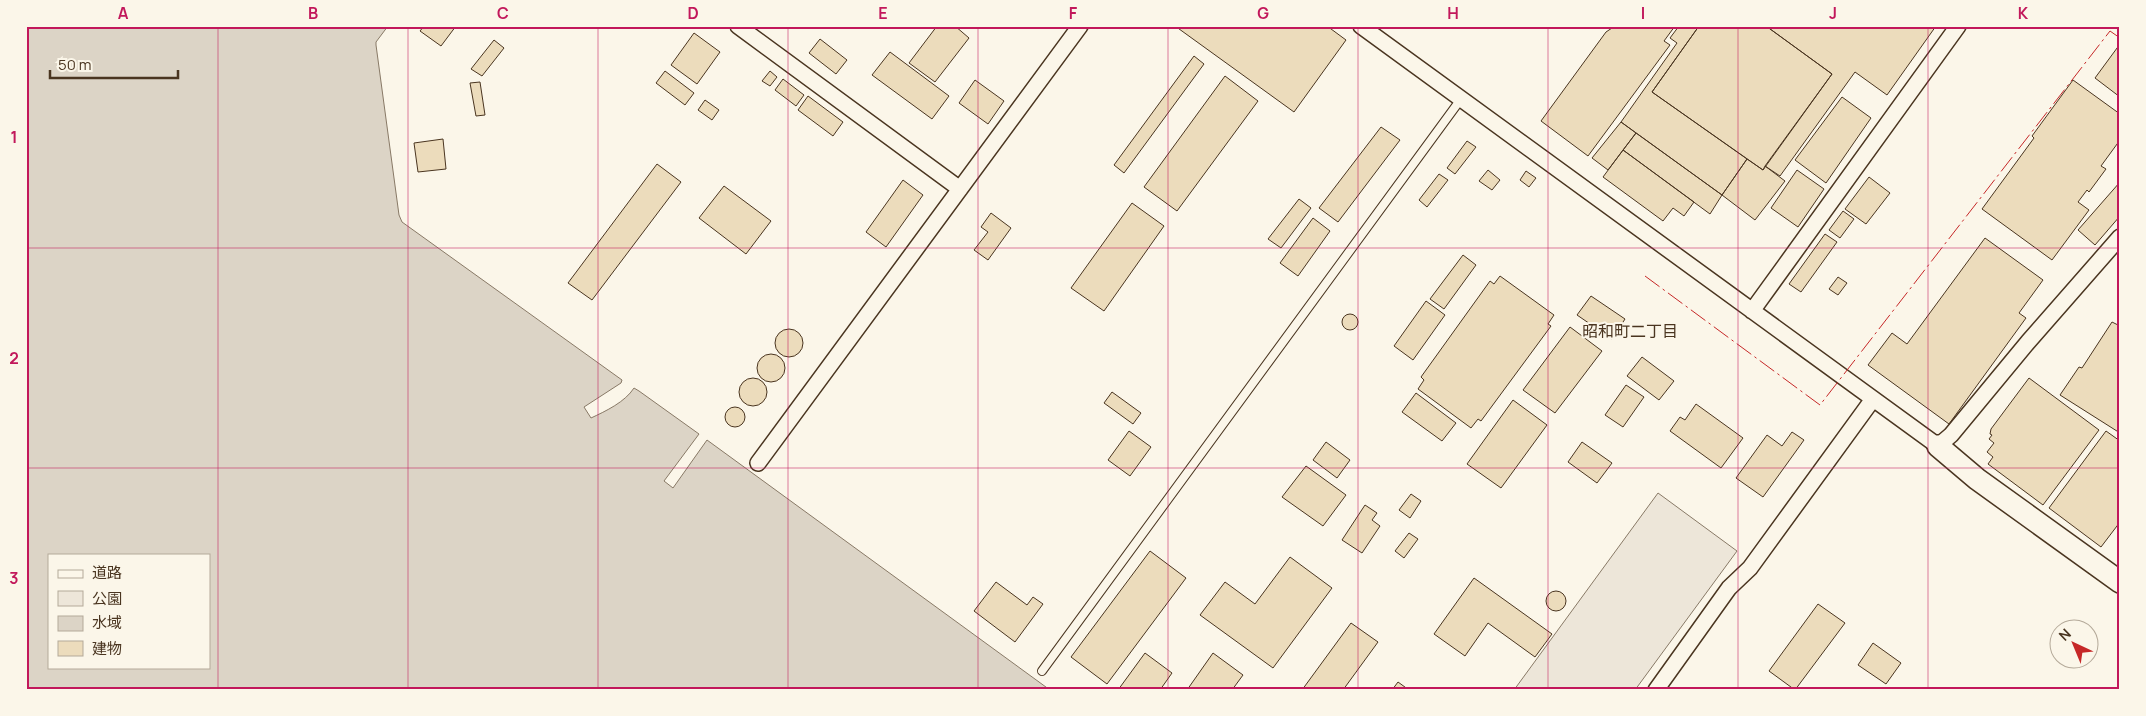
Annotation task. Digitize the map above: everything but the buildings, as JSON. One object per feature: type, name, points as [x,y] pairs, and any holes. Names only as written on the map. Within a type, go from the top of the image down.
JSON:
[{"type":"street","points":[[738,26],[960,189]]},
{"type":"street","points":[[758,464],[1080,26]]},
{"type":"street","points":[[1361,26],[1938,446],[1977,479],[2120,582]]},
{"type":"street","points":[[1752,311],[1958,26]]},
{"type":"street","points":[[1938,446],[1951,435],[2028,342],[2120,237]]},
{"type":"street","points":[[1656,690],[1729,588],[1750,568],[1873,399]]},
{"type":"lane","points":[[1042,671],[1461,99]]},
{"type":"green space","points":[[1658,493],[1737,551],[1635,690],[1514,690]]},
{"type":"water","points":[[26,26],[388,26],[376,42],[376,45],[399,215],[402,222],[622,380],[621,383],[584,407],[591,418],[620,402],[634,388],[699,434],[664,481],[673,488],[707,440],[1050,690],[26,690]]},
{"type":"power","points":[[1645,276],[1820,405],[2110,31],[2120,38]]},
{"type":"district","name":"昭和町二丁目","points":[[1630,331]]}]
